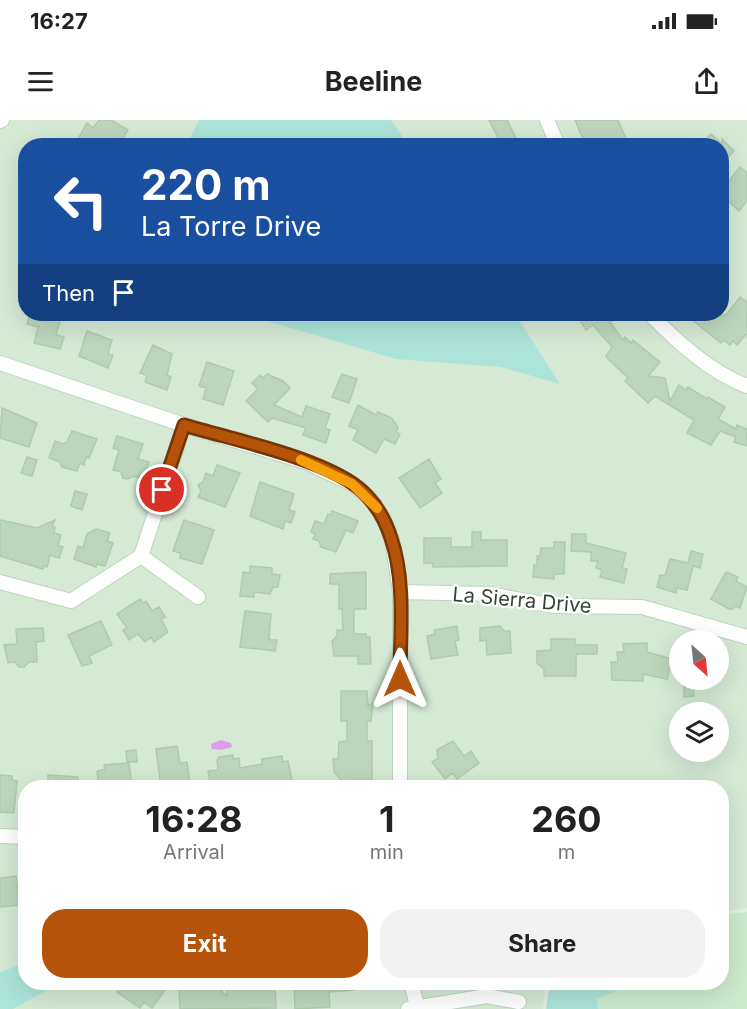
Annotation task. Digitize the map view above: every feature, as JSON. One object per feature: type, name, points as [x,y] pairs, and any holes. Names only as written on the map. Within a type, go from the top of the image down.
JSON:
[{"type":"street","points":[[547,120],[555,138]]},
{"type":"street","points":[[657,321],[678,343],[734,381],[747,386]]},
{"type":"street","points":[[0,363],[184,425],[306,462],[352,484],[370,500],[383,518],[392,540],[400,592],[400,780]]},
{"type":"street","points":[[0,582],[71,601],[141,556],[184,425]]},
{"type":"street","points":[[141,556],[198,597]]},
{"type":"street","name":"La Sierra Drive","points":[[400,592],[489,594],[554,606],[642,608],[747,637]]},
{"type":"street","points":[[0,836],[18,837]]},
{"type":"street","points":[[411,990],[412,1008],[487,996],[519,1002]]},
{"type":"shaded area","points":[[0,120],[747,120],[747,908],[729,911],[729,780],[18,780],[18,990],[544,990],[543,1009],[0,1009]]},
{"type":"shaded area","points":[[199,120],[391,120],[403,138],[190,138]]},
{"type":"shaded area","points":[[268,321],[520,321],[560,384],[501,367],[396,359]]},
{"type":"shaded area","points":[[221,740],[231,743],[232,747],[221,750],[212,749],[211,744]]},
{"type":"shaded area","points":[[747,912],[747,1009],[598,1009],[596,999],[617,990],[729,990],[729,914]]},
{"type":"shaded area","points":[[18,966],[18,990],[47,990],[13,1009],[0,1009],[0,972]]},
{"type":"shaded area","points":[[549,990],[618,990],[597,999],[598,1009],[546,1009]]},
{"type":"building","points":[[99,120],[111,120],[128,130],[123,138],[79,138],[87,123],[93,128]]},
{"type":"building","points":[[489,120],[507,120],[516,138],[498,138]]},
{"type":"building","points":[[575,120],[618,120],[626,138],[583,138]]},
{"type":"building","points":[[729,146],[734,151],[729,156]]},
{"type":"building","points":[[740,167],[747,173],[747,201],[739,211],[729,202],[729,180]]},
{"type":"building","points":[[740,297],[747,302],[747,333],[737,345],[733,341],[730,345],[723,340],[721,343],[693,321],[729,321],[729,311]]},
{"type":"building","points":[[28,321],[60,321],[56,335],[64,337],[60,349],[34,343],[38,327],[27,324]]},
{"type":"building","points":[[580,321],[612,321],[610,322],[623,340],[625,337],[631,343],[633,340],[660,362],[648,376],[665,378],[670,401],[679,385],[686,390],[688,387],[707,399],[708,397],[725,407],[718,419],[736,429],[737,425],[747,429],[747,446],[734,442],[736,437],[720,431],[711,445],[687,433],[694,420],[655,396],[648,403],[625,381],[628,378],[606,356],[612,347],[593,325],[586,330]]},
{"type":"building","points":[[87,331],[112,340],[108,354],[113,355],[108,368],[79,356]]},
{"type":"building","points":[[153,345],[172,354],[167,375],[171,377],[167,390],[145,382],[147,375],[140,373]]},
{"type":"building","points":[[207,362],[234,371],[223,405],[203,399],[206,388],[199,386]]},
{"type":"building","points":[[267,374],[283,381],[290,388],[274,405],[302,417],[306,406],[330,414],[325,428],[330,430],[326,443],[303,435],[306,428],[272,418],[268,422],[246,401],[258,389],[252,383],[260,375],[263,378]]},
{"type":"building","points":[[342,374],[357,379],[349,403],[332,397]]},
{"type":"building","points":[[358,405],[376,415],[378,412],[392,418],[398,427],[396,432],[400,434],[395,444],[384,439],[376,453],[353,440],[358,430],[349,426]]},
{"type":"building","points":[[2,408],[37,423],[29,447],[0,438]]},
{"type":"building","points":[[72,431],[97,439],[89,458],[86,457],[84,465],[80,463],[77,471],[62,467],[60,462],[49,458],[55,441],[63,444],[67,442]]},
{"type":"building","points":[[117,436],[143,444],[138,459],[149,462],[145,474],[141,472],[139,478],[134,476],[128,479],[123,478],[121,472],[113,470],[119,450],[113,448]]},
{"type":"building","points":[[27,457],[37,460],[32,476],[21,473]]},
{"type":"building","points":[[429,459],[441,479],[435,483],[442,493],[420,508],[399,478]]},
{"type":"building","points":[[217,465],[240,473],[225,507],[198,497],[201,491],[198,485],[203,482],[206,473],[213,476]]},
{"type":"building","points":[[260,482],[294,494],[289,510],[295,512],[291,523],[285,521],[283,529],[250,516]]},
{"type":"building","points":[[75,491],[87,494],[82,510],[71,506]]},
{"type":"building","points":[[332,511],[358,521],[353,533],[346,530],[336,552],[321,547],[319,541],[313,539],[315,534],[311,532],[315,521],[324,524],[328,514],[331,515]]},
{"type":"building","points":[[0,520],[37,528],[55,520],[52,526],[55,527],[54,533],[61,535],[58,545],[63,547],[59,558],[50,555],[47,567],[44,566],[43,569],[0,556]]},
{"type":"building","points":[[184,520],[214,530],[202,564],[180,558],[181,553],[173,551]]},
{"type":"building","points":[[96,529],[110,533],[107,541],[113,543],[105,566],[97,564],[96,567],[74,559],[78,546],[83,548],[87,534]]},
{"type":"building","points":[[472,532],[481,532],[481,540],[507,540],[507,566],[433,567],[433,563],[424,563],[424,538],[451,538],[451,547],[472,547]]},
{"type":"building","points":[[572,534],[586,534],[586,543],[626,553],[622,568],[627,569],[624,583],[600,577],[602,570],[596,568],[598,561],[591,561],[591,552],[571,551]]},
{"type":"building","points":[[554,542],[565,542],[564,574],[554,574],[554,579],[533,577],[534,565],[537,565],[537,556],[540,556],[541,548],[554,548]]},
{"type":"building","points":[[691,551],[703,554],[700,568],[693,566],[687,590],[677,588],[676,593],[657,587],[660,575],[665,576],[670,559],[688,563]]},
{"type":"building","points":[[250,566],[272,568],[272,574],[280,575],[278,587],[273,587],[270,594],[254,592],[254,597],[240,596],[243,572],[250,573]]},
{"type":"building","points":[[366,572],[366,609],[354,609],[354,634],[366,634],[366,637],[370,637],[371,664],[358,664],[358,656],[334,656],[332,641],[337,636],[337,630],[343,630],[342,609],[339,609],[339,584],[330,584],[330,574]]},
{"type":"building","points":[[726,572],[738,577],[736,581],[747,587],[740,608],[735,606],[729,609],[711,599]]},
{"type":"building","points":[[140,599],[143,603],[146,601],[152,611],[159,607],[165,617],[161,619],[168,632],[154,642],[151,637],[145,642],[138,634],[129,640],[123,630],[127,628],[117,614]]},
{"type":"building","points":[[245,611],[271,614],[269,640],[277,640],[275,651],[240,647]]},
{"type":"building","points":[[101,621],[112,645],[89,656],[92,663],[82,666],[68,635]]},
{"type":"building","points":[[457,626],[459,640],[455,641],[458,655],[431,659],[427,636],[435,634],[434,630]]},
{"type":"building","points":[[500,626],[504,631],[510,631],[511,653],[487,655],[486,640],[480,641],[480,628]]},
{"type":"building","points":[[43,628],[44,641],[36,642],[37,662],[29,662],[24,667],[19,667],[15,662],[8,663],[4,645],[17,644],[16,629]]},
{"type":"building","points":[[551,639],[575,639],[575,645],[597,645],[597,654],[576,654],[576,676],[544,676],[544,669],[537,663],[537,651],[551,650]]},
{"type":"building","points":[[647,643],[647,652],[669,658],[667,679],[643,674],[643,681],[612,680],[611,662],[618,662],[617,652],[624,652],[623,644]]},
{"type":"building","points":[[684,690],[694,690],[694,696],[684,697]]},
{"type":"building","points":[[341,691],[367,691],[368,706],[373,703],[371,721],[367,721],[367,741],[372,741],[372,780],[341,780],[334,772],[333,759],[338,759],[339,742],[347,741],[347,721],[341,721]]},
{"type":"building","points":[[453,741],[464,756],[471,751],[479,763],[457,779],[453,773],[445,779],[432,762],[438,758],[437,750]]},
{"type":"building","points":[[177,746],[180,763],[187,762],[190,780],[160,780],[156,749]]},
{"type":"building","points":[[136,750],[137,762],[129,762],[131,780],[98,780],[97,771],[105,769],[104,765],[127,763],[126,751]]},
{"type":"building","points":[[233,755],[233,759],[239,758],[240,768],[262,764],[262,759],[282,756],[283,762],[288,761],[292,780],[210,780],[208,771],[218,770],[219,757]]},
{"type":"building","points":[[0,775],[12,776],[12,780],[17,781],[14,813],[0,812]]},
{"type":"building","points":[[48,775],[78,777],[78,780],[48,780]]},
{"type":"building","points":[[16,876],[18,905],[0,907],[0,878]]},
{"type":"building","points":[[118,990],[165,990],[152,1008],[144,1002],[140,1008],[117,992]]},
{"type":"building","points":[[179,990],[221,990],[227,996],[227,990],[275,990],[276,1008],[180,1009]]},
{"type":"building","points":[[294,990],[354,990],[329,992],[330,1007],[295,1009]]},
{"type":"slow traffic","points":[[301,460],[329,471],[352,484],[377,508]]},
{"type":"route","points":[[162,490],[184,425],[306,462],[329,471],[352,484],[370,500],[383,518],[392,540],[400,592],[400,679]]}]
